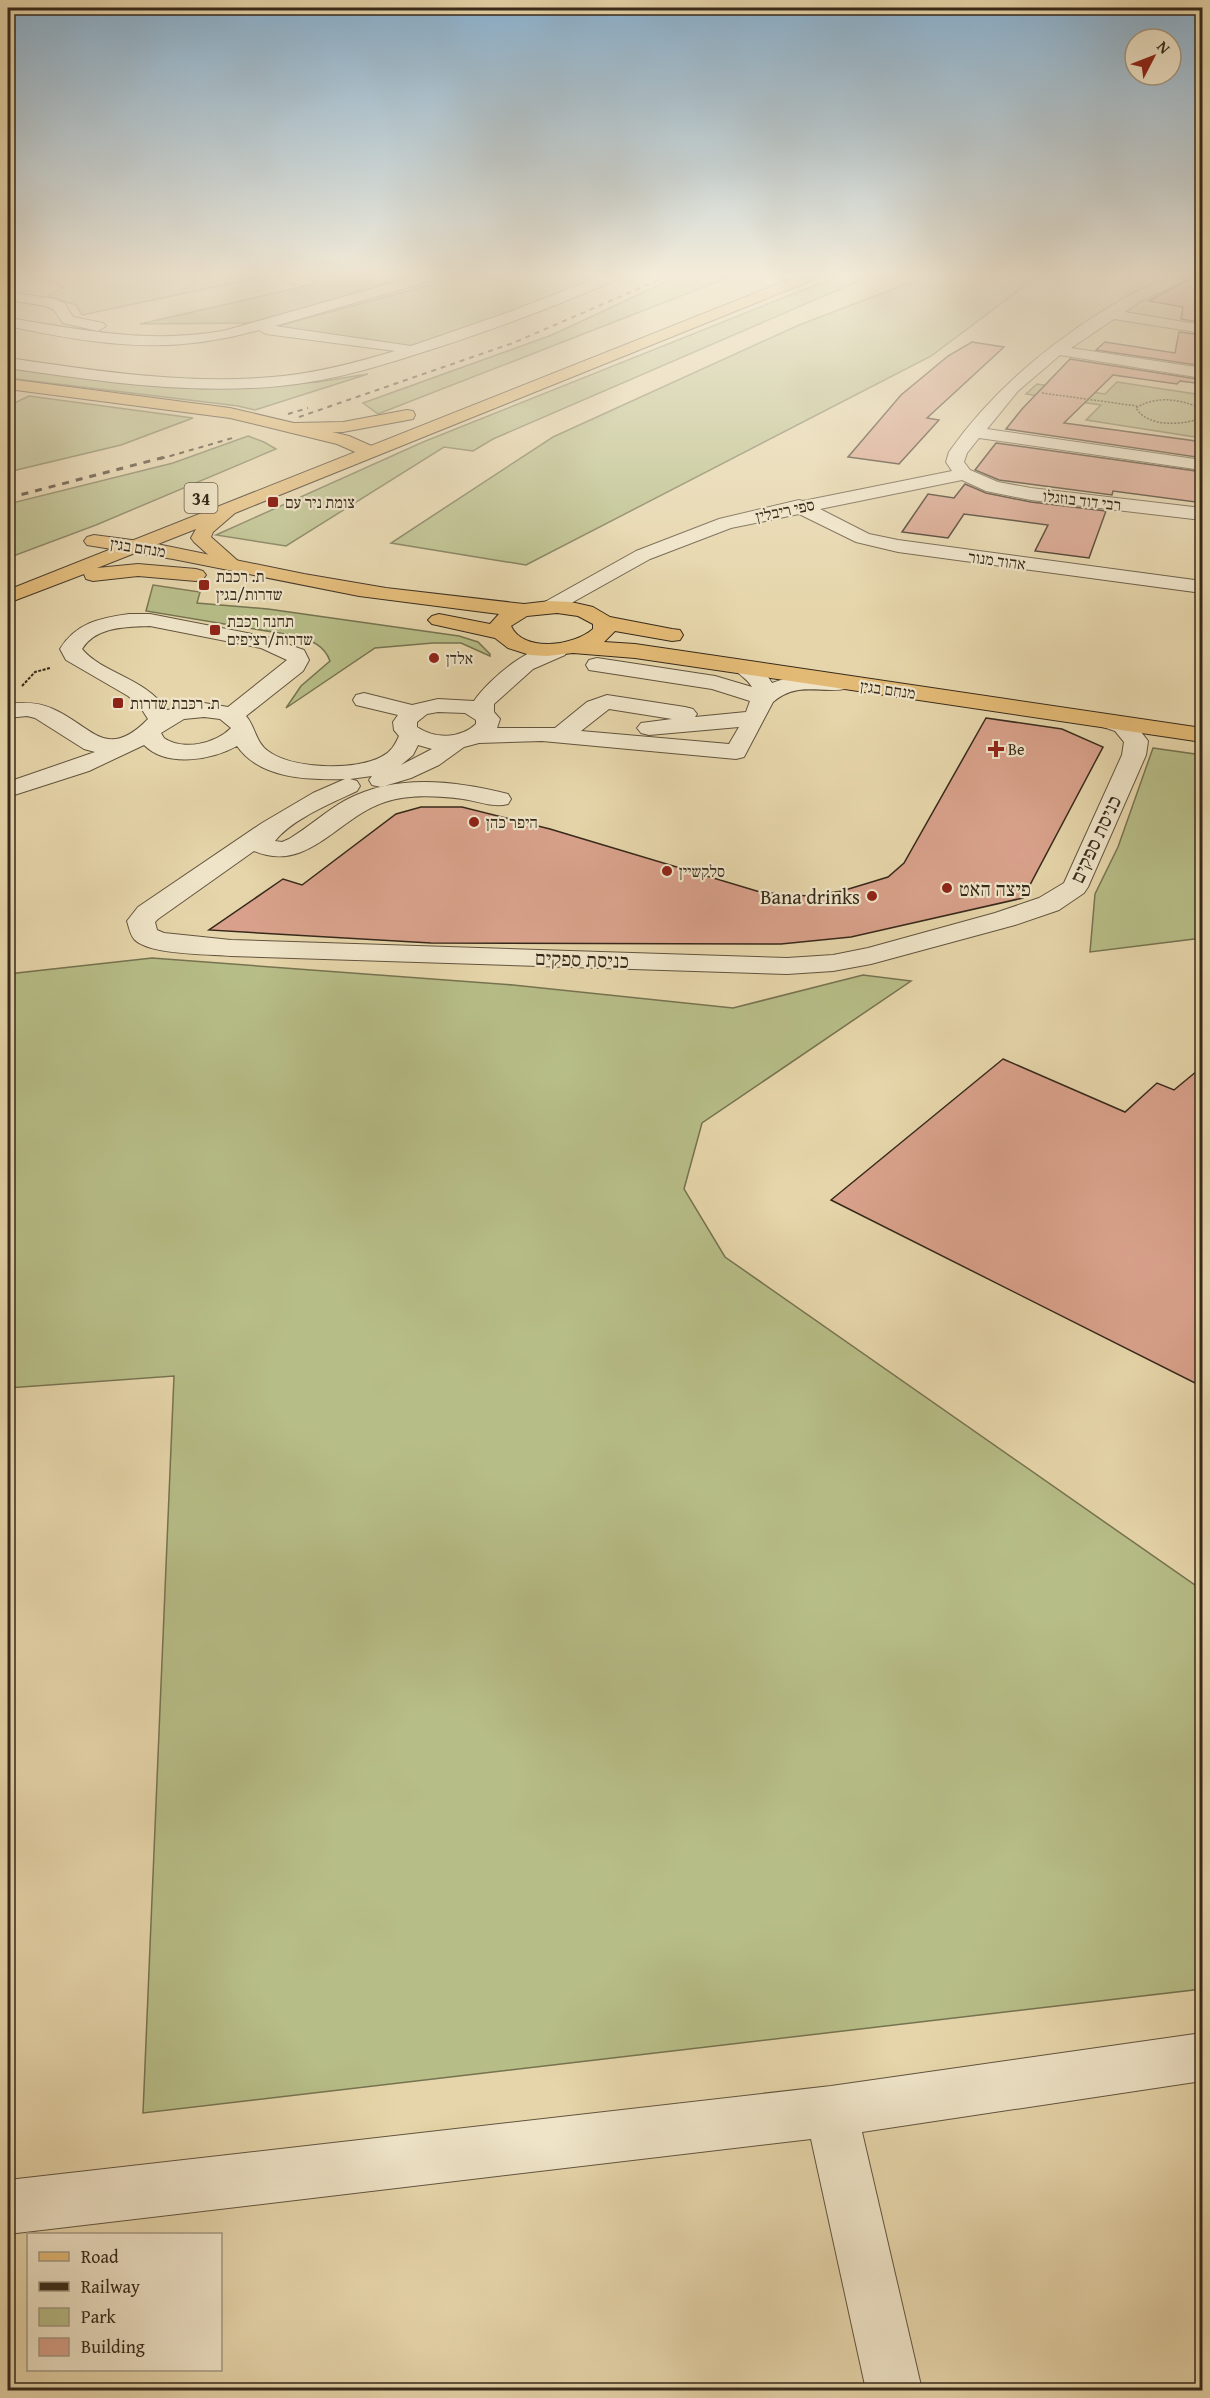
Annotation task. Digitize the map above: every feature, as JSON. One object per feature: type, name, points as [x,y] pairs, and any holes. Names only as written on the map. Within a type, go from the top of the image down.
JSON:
[{"type":"main road","points":[[38,388],[171,405],[214,413],[296,432],[325,446],[412,413],[343,427],[296,432]]},
{"type":"main road","name":"34","points":[[8,598],[527,388]]},
{"type":"main road","points":[[296,432],[308,443],[368,451]]},
{"type":"main road","points":[[231,565],[201,538],[205,529],[233,507]]},
{"type":"main road","points":[[73,549],[126,528]]},
{"type":"main road","name":"מנחם בגין","points":[[94,541],[138,545],[306,580],[416,598],[525,610],[550,607],[583,610],[600,620],[679,636],[864,664]]},
{"type":"main road","name":"מנחם בגין","points":[[94,541],[114,555],[196,575],[504,636],[533,648],[635,651],[1203,735]]},
{"type":"main road","points":[[8,598],[93,575],[124,570],[157,570],[196,575]]},
{"type":"main road","points":[[504,636],[500,626],[505,619],[525,610]]},
{"type":"main road","points":[[565,648],[598,638],[604,631],[600,620]]},
{"type":"street","points":[[964,474],[955,462],[958,452],[1012,388]]},
{"type":"street","points":[[974,432],[1203,465]]},
{"type":"street","name":"ספי ריבלין","points":[[550,607],[643,555],[697,532],[799,506],[964,474]]},
{"type":"street","name":"רבי דוד בוזגלו","points":[[964,474],[993,487],[1031,494],[1203,514]]},
{"type":"street","name":"אהוד מנור","points":[[799,506],[863,538],[898,546],[1203,587]]},
{"type":"street","name":"ספי ריבלין","points":[[600,620],[598,596],[615,571]]},
{"type":"street","points":[[84,765],[178,751],[223,746],[238,737],[237,723],[259,692],[296,666],[298,660],[296,655],[267,643],[165,622],[130,620],[102,626],[79,637],[71,649],[80,660],[146,699],[158,712],[150,738],[154,743],[178,751],[234,766],[284,784],[320,787],[348,786],[380,780],[417,768],[442,753],[476,727],[485,701],[519,667],[537,657],[565,648]]},
{"type":"street","points":[[451,705],[478,687],[503,658],[504,636]]},
{"type":"street","points":[[597,665],[715,683],[760,708]]},
{"type":"street","points":[[560,730],[736,752],[760,708],[766,691],[753,671],[744,667]]},
{"type":"street","points":[[364,700],[412,723],[432,741],[476,727],[560,730],[636,728],[726,721],[760,708],[780,687],[804,681],[843,683]]},
{"type":"street","points":[[8,790],[84,765],[124,747],[178,714],[199,711],[237,723],[253,752],[266,760],[283,767],[322,773],[363,770],[389,762],[408,747],[412,723],[435,706],[467,707],[476,727]]},
{"type":"street","points":[[8,711],[23,708],[44,712],[98,748],[124,747]]},
{"type":"street","name":"כניסת ספקים","points":[[348,786],[319,800],[269,831],[148,913],[141,921],[145,934],[159,941],[231,948],[787,966],[833,963],[871,956],[1005,919],[1049,904],[1075,887],[1134,756],[1136,741],[1123,726],[1108,721]]},
{"type":"street","points":[[269,831],[261,841],[263,845],[280,852],[294,848],[342,813],[380,795],[431,788],[462,790],[499,798]]},
{"type":"street","points":[[8,2206],[831,2111],[1203,2057]]},
{"type":"street","points":[[831,2111],[894,2391]]},
{"type":"path","points":[[1012,388],[1137,406],[1147,402],[1168,401],[1191,404],[1203,409]]},
{"type":"path","points":[[1137,406],[1136,411],[1141,415],[1160,421],[1183,422],[1203,418]]},
{"type":"path","points":[[20,689],[35,672],[80,660]]},
{"type":"green space","points":[[89,388],[324,388],[255,410]]},
{"type":"green space","points":[[405,388],[445,388],[378,414],[363,403]]},
{"type":"green space","points":[[558,388],[611,388],[493,439],[473,451],[444,447],[286,546],[216,535],[423,442]]},
{"type":"green space","points":[[661,388],[869,388],[526,565],[391,543],[553,437]]},
{"type":"green space","points":[[1033,388],[1064,388],[1105,394],[1111,388],[1156,388],[1202,395],[1202,438],[1086,420],[1101,405],[1026,394]]},
{"type":"green space","points":[[29,396],[193,418],[121,445],[8,472],[8,406]]},
{"type":"green space","points":[[248,436],[276,449],[96,525],[8,558],[8,504],[173,463]]},
{"type":"green space","points":[[153,585],[200,592],[197,603],[268,609],[459,636],[478,642],[490,656],[461,643],[375,648],[286,708],[301,686],[330,661],[321,647],[297,636],[146,611]]},
{"type":"green space","points":[[1153,748],[1202,755],[1202,938],[1090,952],[1095,894],[1118,847]]},
{"type":"green space","points":[[152,958],[513,985],[733,1008],[863,975],[911,981],[702,1123],[684,1189],[725,1257],[1202,1590],[1202,1989],[143,2113],[174,1376],[8,1388],[8,974]]},
{"type":"building","points":[[910,388],[960,388],[927,418],[939,420],[899,464],[848,457]]},
{"type":"building","points":[[1042,388],[1100,388],[1064,423],[1203,442],[1203,458],[1006,429]]},
{"type":"building","points":[[996,443],[1203,472],[1203,503],[1113,491],[1112,495],[999,480],[975,470]]},
{"type":"building","points":[[965,484],[986,493],[1031,502],[1106,511],[1089,558],[1035,551],[1048,525],[964,514],[948,538],[902,532],[928,494],[954,498]]},
{"type":"building","points":[[986,718],[1062,729],[1103,747],[1023,898],[851,937],[781,944],[431,943],[209,930],[283,879],[302,885],[396,814],[421,807],[462,807],[550,829],[760,892],[808,896],[842,891],[888,877],[904,863]]},
{"type":"building","points":[[1003,1059],[1125,1112],[1157,1083],[1174,1090],[1203,1066],[1203,1387],[831,1200]]},
{"type":"railway","points":[[299,417],[383,388]]},
{"type":"railway","points":[[288,414],[308,408]]},
{"type":"railway","points":[[160,459],[236,437]]},
{"type":"railway","points":[[8,498],[165,457]]},
{"type":"place","name":"צומת ניר עם","points":[[273,502]]},
{"type":"place","name":"ת. רכבת שדרות/בגין","points":[[204,585]]},
{"type":"place","name":"תחנה רכבת שדרות/רציפים","points":[[215,630]]},
{"type":"place","name":"אלדן","points":[[434,658]]},
{"type":"place","name":"ת. רכבת שדרות","points":[[118,703]]},
{"type":"place","name":"Be","points":[[996,749]]},
{"type":"place","name":"היפר כהן","points":[[474,822]]},
{"type":"place","name":"סלקשיין","points":[[667,871]]},
{"type":"place","name":"פיצה האט","points":[[947,888]]},
{"type":"place","name":"Bana drinks","points":[[872,896]]}]
